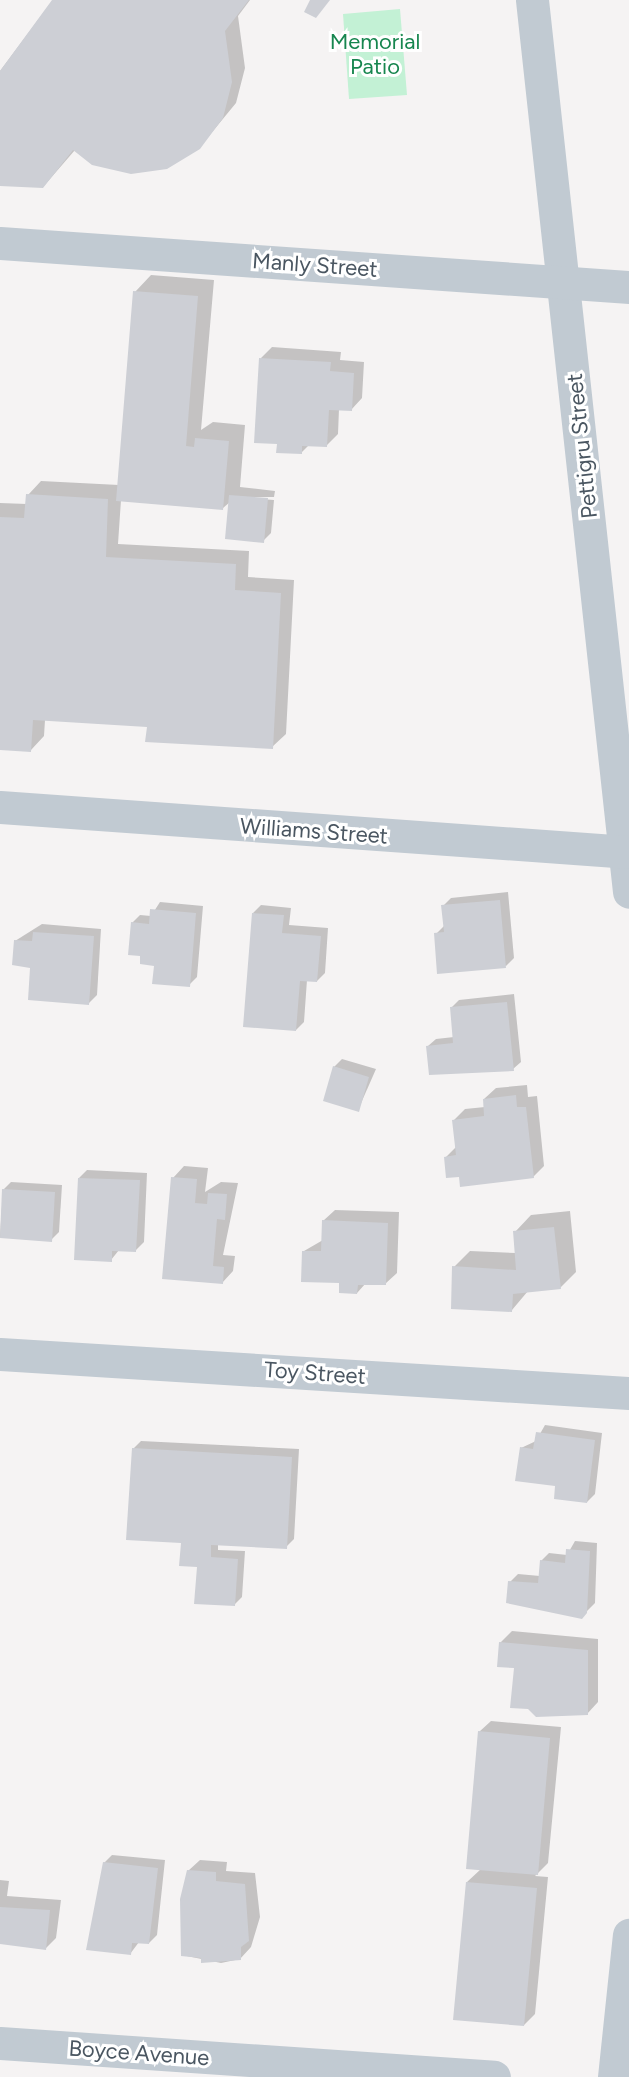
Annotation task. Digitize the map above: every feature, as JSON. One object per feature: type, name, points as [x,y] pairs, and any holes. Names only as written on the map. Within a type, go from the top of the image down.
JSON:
[{"type":"street","name":"Pettigru Street","points":[[532,0],[627,852],[629,892]]},
{"type":"street","name":"Manly Street","points":[[0,243],[629,286]]},
{"type":"street","name":"Williams Street","points":[[0,807],[627,852]]},
{"type":"street","name":"Toy Street","points":[[0,1353],[629,1393]]},
{"type":"street","points":[[614,2077],[629,1935]]},
{"type":"street","name":"Boyce Avenue","points":[[0,2043],[494,2077]]},
{"type":"green space","name":"Memorial Patio","points":[[400,9],[407,95],[349,99],[343,14]]},
{"type":"building","points":[[52,0],[249,0],[225,31],[232,82],[223,118],[200,149],[167,169],[131,174],[92,165],[73,150],[43,188],[0,186],[0,71]]},
{"type":"building","points":[[310,0],[330,0],[316,18],[304,12]]},
{"type":"building","points":[[133,291],[198,296],[186,446],[194,447],[195,438],[229,441],[223,510],[116,501]]},
{"type":"building","points":[[259,358],[331,362],[330,371],[354,373],[352,411],[329,410],[327,447],[302,446],[302,454],[276,453],[277,444],[254,443]]},
{"type":"building","points":[[26,494],[108,499],[106,557],[236,564],[235,590],[281,593],[273,749],[145,742],[147,727],[33,720],[31,752],[0,750],[0,517],[24,518]]},
{"type":"building","points":[[229,495],[268,498],[264,543],[225,539]]},
{"type":"building","points":[[500,900],[506,968],[437,974],[434,933],[444,932],[441,905]]},
{"type":"building","points":[[150,909],[196,913],[190,987],[152,984],[154,966],[140,964],[140,956],[128,955],[131,922],[149,924]]},
{"type":"building","points":[[252,913],[284,915],[282,933],[321,936],[317,982],[300,981],[296,1031],[243,1027]]},
{"type":"building","points":[[33,932],[94,936],[89,1005],[28,1000],[30,968],[12,965],[14,940],[32,941]]},
{"type":"building","points":[[507,1002],[514,1071],[429,1075],[426,1046],[453,1043],[450,1007]]},
{"type":"building","points":[[333,1066],[369,1077],[359,1112],[323,1101]]},
{"type":"building","points":[[516,1095],[517,1107],[526,1107],[534,1178],[460,1187],[459,1177],[446,1178],[444,1157],[456,1155],[452,1120],[484,1116],[483,1099]]},
{"type":"building","points":[[171,1177],[197,1179],[195,1203],[207,1204],[208,1193],[227,1194],[225,1220],[217,1219],[213,1266],[224,1267],[223,1284],[162,1279]]},
{"type":"building","points":[[78,1178],[140,1180],[136,1252],[112,1251],[112,1262],[74,1260]]},
{"type":"building","points":[[2,1189],[55,1192],[52,1242],[0,1238]]},
{"type":"building","points":[[322,1220],[388,1223],[386,1285],[358,1285],[357,1294],[339,1293],[339,1283],[301,1282],[302,1251],[321,1251]]},
{"type":"building","points":[[554,1227],[561,1289],[513,1294],[512,1312],[451,1309],[452,1266],[516,1270],[513,1231]]},
{"type":"building","points":[[536,1432],[595,1440],[587,1503],[554,1499],[555,1486],[515,1481],[520,1447],[533,1449]]},
{"type":"building","points":[[132,1448],[292,1457],[287,1549],[211,1545],[211,1557],[238,1559],[235,1606],[194,1604],[197,1567],[179,1566],[181,1543],[126,1540]]},
{"type":"building","points":[[566,1549],[590,1551],[587,1613],[582,1619],[506,1603],[508,1581],[538,1583],[540,1560],[565,1563]]},
{"type":"building","points":[[499,1642],[588,1650],[588,1715],[536,1717],[528,1709],[510,1708],[514,1668],[497,1667]]},
{"type":"building","points":[[478,1731],[550,1738],[538,1875],[466,1869]]},
{"type":"building","points":[[103,1862],[158,1868],[149,1944],[132,1943],[131,1955],[86,1950]]},
{"type":"building","points":[[187,1870],[216,1872],[216,1881],[245,1884],[249,1941],[241,1947],[241,1960],[201,1963],[201,1958],[181,1956],[180,1899]]},
{"type":"building","points":[[466,1882],[537,1888],[524,2026],[453,2020]]},
{"type":"building","points":[[0,1907],[50,1910],[46,1950],[0,1944]]}]
